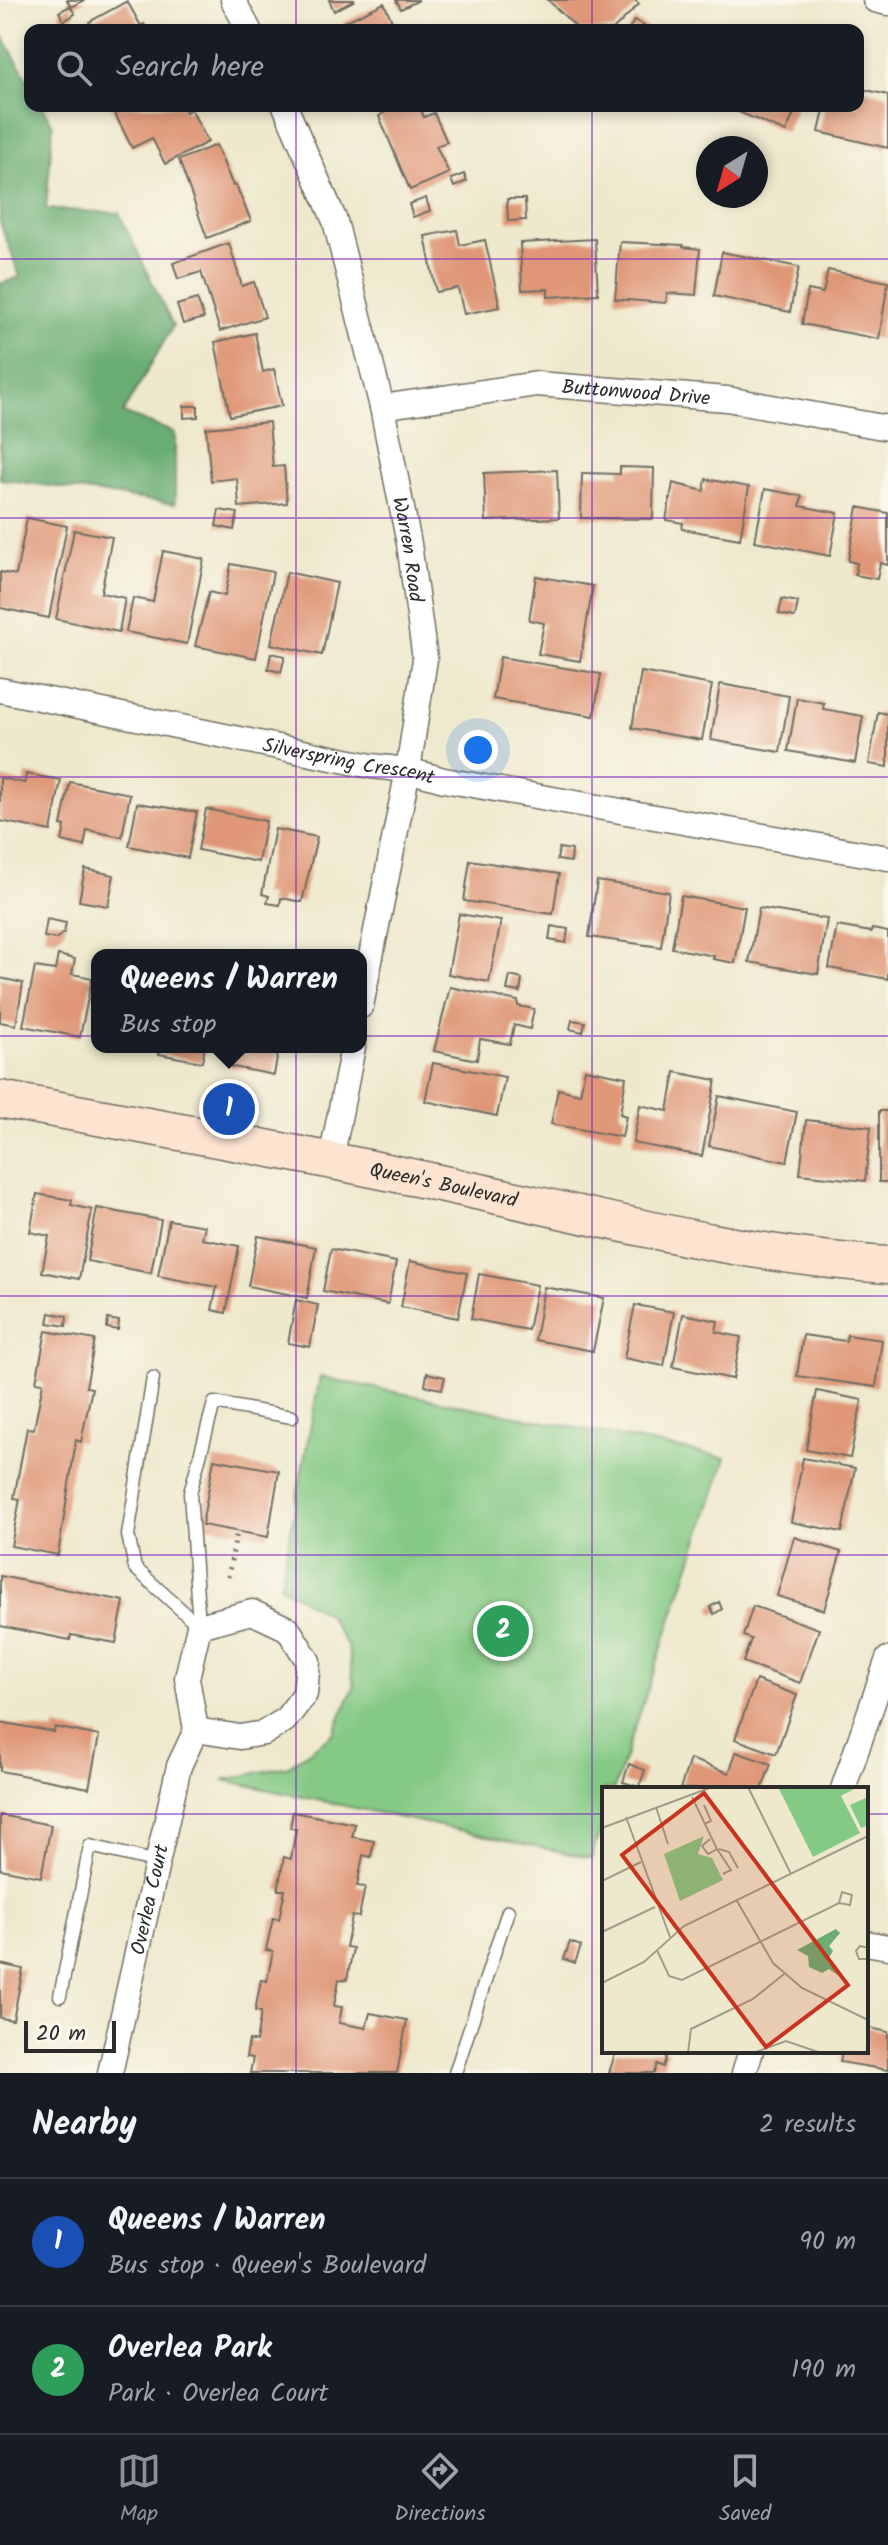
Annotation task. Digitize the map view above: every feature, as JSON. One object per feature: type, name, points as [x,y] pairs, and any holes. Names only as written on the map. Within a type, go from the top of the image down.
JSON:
[{"type":"street","points":[[233,0],[246,24]]},
{"type":"street","points":[[875,0],[888,3]]},
{"type":"street","name":"Warren Road","points":[[288,112],[335,221],[382,407],[409,544],[425,659],[408,770],[367,976]]},
{"type":"street","name":"Buttonwood Drive","points":[[382,407],[537,384],[727,399],[888,428]]},
{"type":"street","name":"Silverspring Crescent","points":[[0,690],[358,763],[408,770],[444,780],[888,858]]},
{"type":"street","points":[[331,1160],[352,1053]]},
{"type":"street","name":"Queen's Boulevard","points":[[0,1099],[331,1160],[738,1248],[826,1261],[888,1265]]},
{"type":"street","points":[[252,1612],[288,1629],[308,1661],[305,1694],[285,1720],[264,1733],[240,1737],[196,1730],[187,1678],[199,1626],[252,1612]]},
{"type":"street","points":[[844,1787],[888,1659]]},
{"type":"street","name":"Overlea Court","points":[[110,2073],[179,1766],[196,1730]]},
{"type":"street","points":[[868,1943],[888,1947]]},
{"type":"street","points":[[744,2073],[750,2053]]},
{"type":"lane","points":[[153,1378],[128,1535],[135,1568],[199,1626]]},
{"type":"lane","points":[[199,1626],[190,1493],[214,1403],[292,1417]]},
{"type":"lane","points":[[60,1996],[90,1846],[158,1862]]},
{"type":"lane","points":[[455,2073],[508,1911]]},
{"type":"path","points":[[228,1577],[237,1531]]},
{"type":"green space","points":[[0,31],[24,73],[24,112],[45,112],[53,125],[46,209],[119,213],[173,326],[123,413],[175,433],[175,504],[0,479],[0,284],[20,277],[0,222]]},
{"type":"green space","points":[[320,1377],[726,1458],[615,1787],[602,1787],[602,1825],[591,1858],[223,1780],[289,1766],[334,1733],[354,1686],[348,1648],[328,1615],[280,1586]]},
{"type":"building","points":[[67,0],[85,0],[71,7]]},
{"type":"building","points":[[329,0],[355,0],[334,11]]},
{"type":"building","points":[[396,0],[419,0],[401,9]]},
{"type":"building","points":[[548,0],[635,0],[639,4],[619,24],[573,24]]},
{"type":"building","points":[[127,1],[140,24],[90,24]]},
{"type":"building","points":[[384,3],[393,24],[343,24]]},
{"type":"building","points":[[70,6],[75,14],[64,21],[59,12]]},
{"type":"building","points":[[864,89],[888,95],[888,148],[819,132],[824,112],[864,112]]},
{"type":"building","points":[[114,112],[193,112],[208,142],[165,164],[152,138],[132,148]]},
{"type":"building","points":[[385,112],[422,112],[424,117],[434,113],[447,142],[436,146],[449,173],[410,190],[379,116]]},
{"type":"building","points":[[739,112],[794,112],[786,132]]},
{"type":"building","points":[[216,145],[251,221],[207,238],[179,160]]},
{"type":"building","points":[[464,174],[467,181],[454,187],[451,179]]},
{"type":"building","points":[[426,198],[430,211],[413,217],[409,204]]},
{"type":"building","points":[[507,199],[525,199],[526,220],[508,221]]},
{"type":"building","points":[[457,230],[460,245],[485,240],[500,307],[464,314],[458,288],[436,292],[425,236]]},
{"type":"building","points":[[595,239],[598,294],[548,297],[548,289],[522,290],[520,243]]},
{"type":"building","points":[[620,242],[683,245],[700,249],[696,295],[667,293],[666,303],[615,299]]},
{"type":"building","points":[[229,243],[242,286],[254,282],[265,317],[220,331],[201,272],[178,279],[173,263]]},
{"type":"building","points":[[722,252],[799,267],[790,312],[714,296]]},
{"type":"building","points":[[828,270],[888,282],[879,339],[802,324],[808,290],[823,293]]},
{"type":"building","points":[[197,299],[204,318],[183,324],[177,305]]},
{"type":"building","points":[[255,333],[263,372],[274,369],[282,406],[230,416],[215,342]]},
{"type":"building","points":[[184,406],[198,406],[198,417],[184,418]]},
{"type":"building","points":[[269,422],[273,467],[284,466],[287,503],[239,507],[237,478],[211,481],[206,428]]},
{"type":"building","points":[[620,467],[654,468],[653,519],[581,518],[582,473],[620,474]]},
{"type":"building","points":[[557,470],[559,518],[486,521],[484,473]]},
{"type":"building","points":[[706,479],[749,487],[740,539],[682,529],[683,523],[666,520],[673,483],[704,491]]},
{"type":"building","points":[[765,489],[802,496],[800,506],[838,513],[830,556],[755,541]]},
{"type":"building","points":[[858,507],[888,513],[888,565],[880,563],[877,579],[855,575],[857,563],[848,561]]},
{"type":"building","points":[[219,510],[238,513],[234,530],[216,526]]},
{"type":"building","points":[[27,518],[67,526],[49,618],[0,608],[0,572],[16,575]]},
{"type":"building","points":[[74,530],[112,537],[101,593],[125,598],[119,632],[56,619]]},
{"type":"building","points":[[163,551],[204,559],[187,644],[126,632],[133,598],[153,602]]},
{"type":"building","points":[[231,564],[273,572],[256,658],[195,646],[209,592],[225,596]]},
{"type":"building","points":[[287,572],[337,583],[322,655],[271,644]]},
{"type":"building","points":[[536,576],[593,586],[580,661],[538,654],[544,623],[529,620]]},
{"type":"building","points":[[782,599],[798,602],[795,617],[779,614]]},
{"type":"building","points":[[271,653],[285,656],[281,672],[268,669]]},
{"type":"building","points":[[500,657],[601,674],[594,716],[493,699]]},
{"type":"building","points":[[641,672],[712,685],[702,740],[632,728]]},
{"type":"building","points":[[720,684],[789,696],[780,752],[711,740]]},
{"type":"building","points":[[797,698],[824,703],[823,709],[863,716],[855,763],[788,751]]},
{"type":"building","points":[[878,712],[888,714],[888,767],[869,764]]},
{"type":"building","points":[[26,774],[61,780],[51,831],[0,821],[0,778],[25,783]]},
{"type":"building","points":[[70,782],[130,794],[122,837],[87,830],[84,846],[62,841],[65,826],[61,825]]},
{"type":"building","points":[[137,803],[197,812],[188,858],[129,846]]},
{"type":"building","points":[[206,809],[266,821],[258,862],[198,850]]},
{"type":"building","points":[[275,829],[317,837],[302,902],[281,898],[280,905],[267,903],[269,896],[262,894]]},
{"type":"building","points":[[559,848],[572,850],[571,862],[557,860]]},
{"type":"building","points":[[470,860],[559,874],[553,914],[464,901]]},
{"type":"building","points":[[85,869],[114,875],[108,906],[79,901]]},
{"type":"building","points":[[597,881],[669,892],[661,947],[589,937]]},
{"type":"building","points":[[681,896],[745,907],[735,963],[672,948]]},
{"type":"building","points":[[759,908],[827,919],[818,974],[749,962]]},
{"type":"building","points":[[459,914],[501,921],[489,982],[448,974]]},
{"type":"building","points":[[47,919],[66,923],[64,933],[55,939],[44,937]]},
{"type":"building","points":[[551,926],[568,929],[566,943],[549,940]]},
{"type":"building","points":[[837,926],[888,932],[888,979],[829,968]]},
{"type":"building","points":[[58,955],[75,959],[72,974],[91,978],[80,1037],[23,1026],[35,967],[55,970]]},
{"type":"building","points":[[510,976],[522,979],[520,992],[507,990]]},
{"type":"building","points":[[0,978],[23,983],[16,1025],[0,1022]]},
{"type":"building","points":[[450,987],[518,1001],[518,1006],[534,1009],[530,1029],[514,1025],[510,1044],[480,1039],[477,1060],[434,1051]]},
{"type":"building","points":[[572,1020],[585,1022],[583,1032],[570,1029]]},
{"type":"building","points":[[159,1053],[204,1053],[202,1062]]},
{"type":"building","points":[[230,1053],[278,1053],[274,1075],[228,1066]]},
{"type":"building","points":[[433,1063],[505,1077],[497,1116],[425,1101]]},
{"type":"building","points":[[585,1069],[626,1077],[620,1114],[626,1116],[622,1137],[551,1124],[558,1089],[580,1094]]},
{"type":"building","points":[[675,1072],[716,1080],[702,1156],[633,1143],[640,1105],[668,1111]]},
{"type":"building","points":[[719,1096],[797,1112],[787,1162],[709,1146]]},
{"type":"building","points":[[879,1111],[888,1111],[888,1182],[879,1182]]},
{"type":"building","points":[[806,1120],[871,1127],[865,1181],[800,1174]]},
{"type":"building","points":[[37,1194],[72,1200],[71,1205],[92,1210],[79,1279],[42,1272],[49,1236],[30,1232]]},
{"type":"building","points":[[97,1208],[161,1220],[151,1273],[87,1261]]},
{"type":"building","points":[[169,1220],[205,1226],[202,1239],[239,1246],[226,1313],[212,1310],[217,1287],[158,1276]]},
{"type":"building","points":[[258,1236],[316,1247],[307,1298],[248,1286]]},
{"type":"building","points":[[331,1249],[396,1262],[388,1304],[323,1291]]},
{"type":"building","points":[[410,1261],[467,1273],[458,1318],[401,1307]]},
{"type":"building","points":[[479,1274],[537,1285],[528,1330],[471,1319]]},
{"type":"building","points":[[544,1287],[604,1298],[593,1351],[535,1340]]},
{"type":"building","points":[[296,1300],[318,1305],[310,1347],[288,1343]]},
{"type":"building","points":[[635,1305],[674,1312],[664,1366],[624,1358]]},
{"type":"building","points":[[50,1313],[67,1316],[66,1326],[48,1323]]},
{"type":"building","points":[[683,1314],[718,1321],[716,1332],[741,1337],[733,1379],[673,1367]]},
{"type":"building","points":[[108,1319],[119,1321],[118,1330],[107,1328]]},
{"type":"building","points":[[46,1331],[95,1340],[86,1387],[92,1388],[81,1442],[76,1440],[58,1555],[11,1546],[20,1499],[14,1498],[27,1428],[34,1429],[43,1383],[36,1382]]},
{"type":"building","points":[[803,1335],[846,1341],[847,1335],[882,1340],[876,1387],[797,1376]]},
{"type":"building","points":[[427,1373],[445,1377],[442,1389],[425,1386]]},
{"type":"building","points":[[817,1391],[862,1400],[850,1458],[806,1450]]},
{"type":"building","points":[[803,1458],[855,1468],[842,1532],[791,1522]]},
{"type":"building","points":[[214,1459],[279,1471],[268,1537],[202,1525]]},
{"type":"building","points":[[794,1537],[841,1552],[824,1610],[777,1596]]},
{"type":"building","points":[[0,1576],[124,1601],[116,1643],[71,1635],[70,1640],[0,1626]]},
{"type":"building","points":[[719,1602],[722,1609],[714,1614],[710,1607]]},
{"type":"building","points":[[753,1606],[819,1629],[800,1683],[743,1662],[751,1639],[743,1636]]},
{"type":"building","points":[[756,1680],[797,1695],[776,1754],[735,1739]]},
{"type":"building","points":[[0,1722],[54,1732],[55,1727],[99,1736],[89,1788],[0,1771]]},
{"type":"building","points":[[736,1752],[771,1764],[763,1787],[681,1787],[690,1759],[729,1773]]},
{"type":"building","points":[[629,1764],[645,1770],[639,1787],[623,1782]]},
{"type":"building","points":[[293,1812],[355,1824],[352,1837],[374,1841],[371,1857],[363,1855],[357,1886],[365,1887],[359,1917],[352,1916],[346,1947],[353,1948],[347,1980],[339,1979],[334,2006],[342,2007],[339,2023],[366,2028],[370,2013],[407,2020],[397,2073],[250,2073],[253,2058],[246,2057],[249,2040],[256,2042],[261,2012],[255,2011],[261,1980],[267,1981],[273,1951],[266,1950],[273,1918],[279,1919],[285,1890],[278,1890],[284,1857],[291,1859],[296,1829],[290,1828]]},
{"type":"building","points":[[0,1815],[51,1825],[41,1877],[0,1869]]},
{"type":"building","points":[[570,1942],[581,1946],[575,1963],[564,1959]]},
{"type":"building","points":[[0,1964],[23,1969],[13,2020],[0,2018]]},
{"type":"building","points":[[868,2027],[888,2032],[888,2070],[840,2062],[842,2053],[868,2053]]},
{"type":"building","points":[[615,2053],[667,2053],[663,2067],[657,2064],[654,2073],[609,2073]]},
{"type":"place","name":"Queens / Warren","points":[[229,1109]]},
{"type":"place","name":"Overlea Park","points":[[503,1631]]}]
